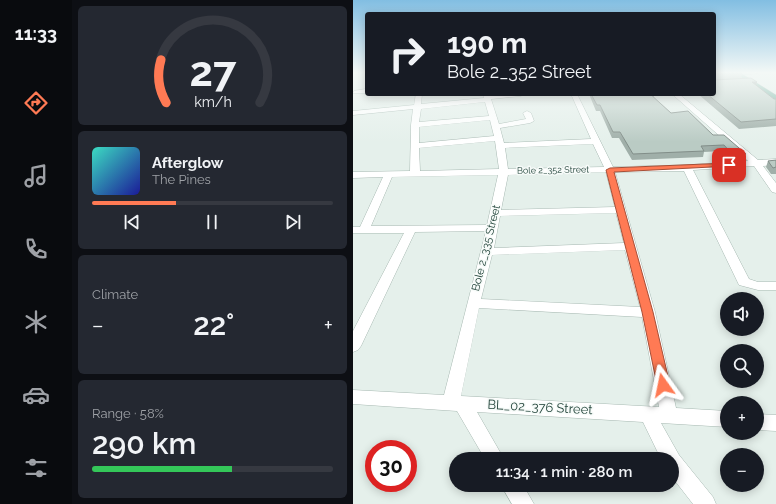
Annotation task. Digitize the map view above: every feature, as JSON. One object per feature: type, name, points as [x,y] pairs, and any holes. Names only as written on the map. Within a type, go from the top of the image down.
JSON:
[{"type":"street","points":[[415,173],[415,125],[419,96]]},
{"type":"street","points":[[353,113],[498,96]]},
{"type":"street","points":[[575,96],[610,170],[648,312],[669,415]]},
{"type":"street","points":[[677,96],[756,163],[776,190]]},
{"type":"street","name":"Bole 2_335 Street","points":[[457,403],[473,303],[493,228],[504,171],[497,132],[487,97]]},
{"type":"street","points":[[415,146],[497,132],[529,121],[527,113]]},
{"type":"street","points":[[415,125],[597,141]]},
{"type":"street","name":"Bole 2_352 Street","points":[[353,175],[687,168],[776,162]]},
{"type":"street","points":[[687,168],[744,282],[758,286],[776,286]]},
{"type":"street","points":[[358,230],[389,174]]},
{"type":"street","points":[[495,213],[620,210]]},
{"type":"street","points":[[358,230],[493,228]]},
{"type":"street","points":[[353,346],[411,229]]},
{"type":"street","points":[[487,252],[631,246]]},
{"type":"street","points":[[473,303],[648,312]]},
{"type":"street","name":"BL_02_376 Street","points":[[353,397],[649,413],[720,419]]},
{"type":"street","points":[[457,403],[490,452]]},
{"type":"street","points":[[649,413],[661,442],[694,491],[706,504]]},
{"type":"street","points":[[764,423],[776,424]]},
{"type":"street","points":[[516,492],[524,504]]},
{"type":"building","points":[[592,96],[652,96],[671,113],[688,111],[713,135],[724,135],[746,154],[732,154],[724,145],[701,146],[704,151],[633,154],[620,132],[613,132],[600,105],[597,105]]},
{"type":"building","points":[[709,96],[769,96],[776,99],[776,119],[741,122]]},
{"type":"building","points":[[776,160],[776,167],[773,168],[768,161]]},
{"type":"route","points":[[663,385],[648,312],[631,246],[623,225],[610,170],[687,168],[729,165]]}]
